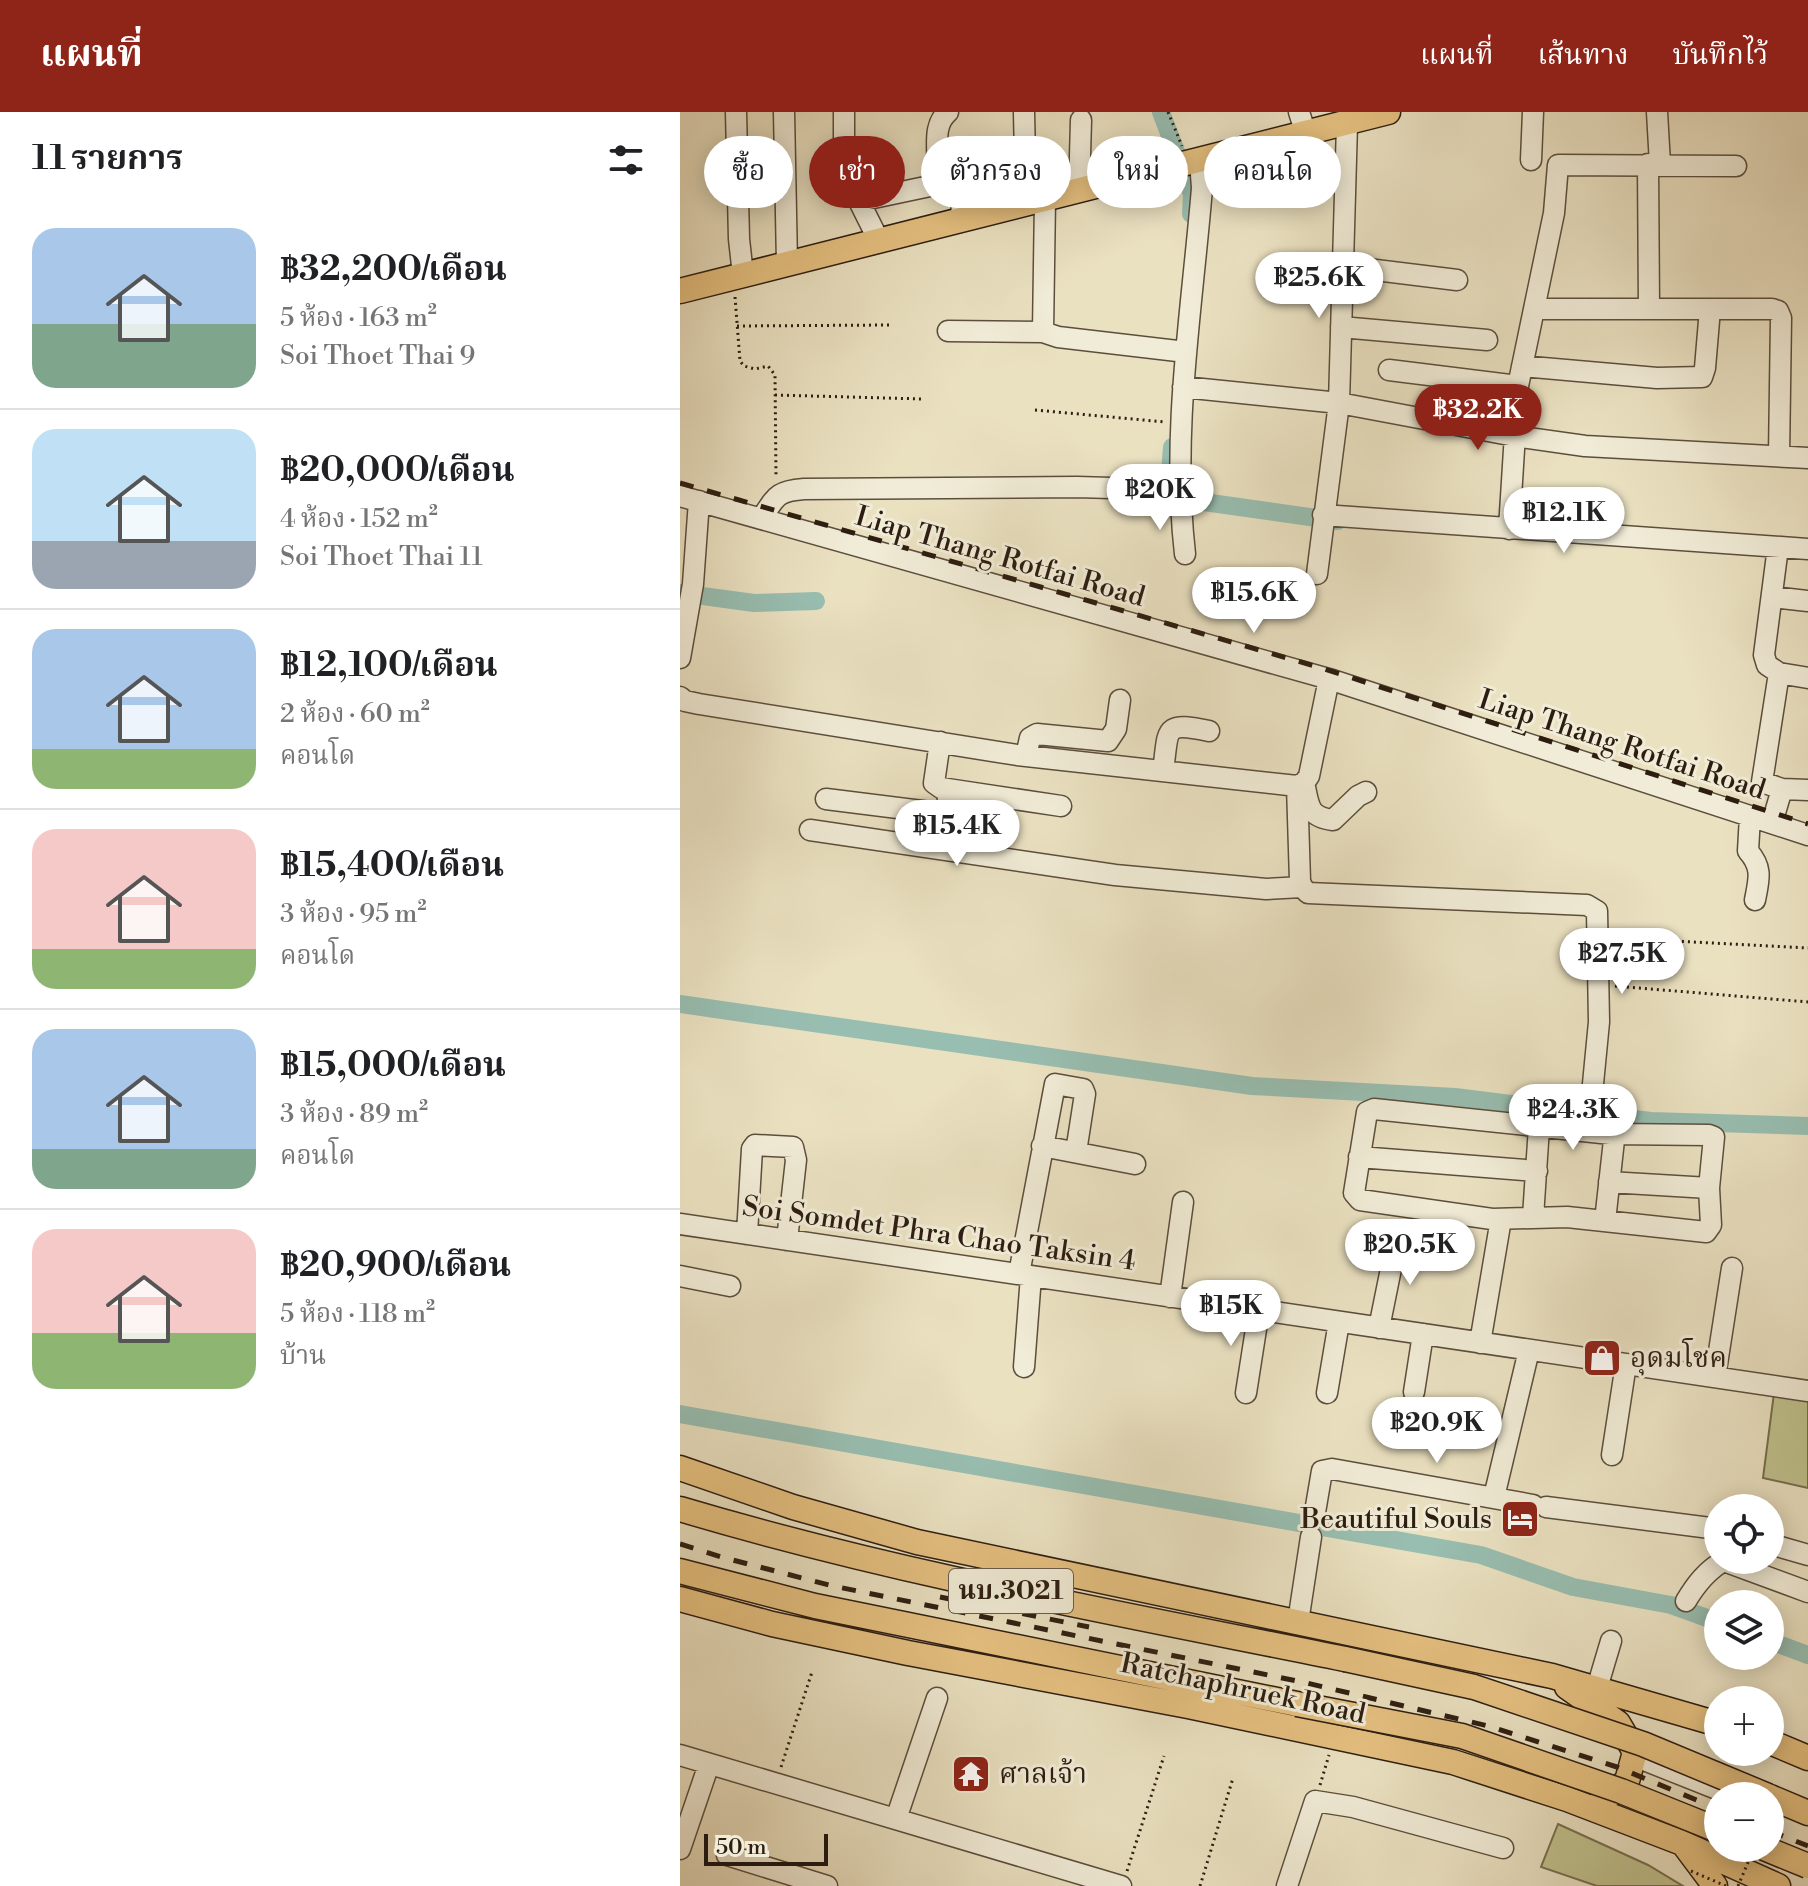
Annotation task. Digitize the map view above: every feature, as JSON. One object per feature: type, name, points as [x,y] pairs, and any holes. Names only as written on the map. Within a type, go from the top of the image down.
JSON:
[{"type":"main road","points":[[1188,159],[1302,123],[1347,124],[1388,112]]},
{"type":"main road","points":[[1071,193],[1087,189]]},
{"type":"main road","points":[[680,291],[1010,208]]},
{"type":"main road","name":"นบ.3021","points":[[680,1468],[793,1507],[917,1542],[1552,1676],[1704,1720]]},
{"type":"main road","points":[[680,1479],[793,1507]]},
{"type":"main road","name":"Ratchaphruek Road","points":[[680,1509],[782,1539],[932,1575],[1474,1687],[1643,1744],[1735,1782]]},
{"type":"main road","name":"Ratchaphruek Road","points":[[680,1571],[815,1606],[1462,1736],[1621,1791],[1704,1824]]},
{"type":"main road","name":"Ratchaphruek Road","points":[[680,1599],[772,1624],[908,1653],[1188,1706],[1453,1762],[1567,1799],[1682,1843],[1779,1886]]},
{"type":"main road","points":[[1552,1676],[1618,1723],[1635,1752],[1627,1781],[1601,1802],[1567,1799]]},
{"type":"main road","points":[[1784,1748],[1808,1758]]},
{"type":"main road","name":"Ratchaphruek Road","points":[[1784,1803],[1808,1813]]},
{"type":"main road","points":[[1682,1843],[1715,1886]]},
{"type":"main road","points":[[1784,1856],[1808,1865]]},
{"type":"main road","points":[[1779,1886],[1808,1865]]},
{"type":"street","points":[[736,112],[738,276]]},
{"type":"street","points":[[784,112],[787,264]]},
{"type":"street","points":[[844,112],[844,136]]},
{"type":"street","points":[[905,191],[930,186],[936,177],[939,124],[948,112]]},
{"type":"street","points":[[1024,112],[1024,136]]},
{"type":"street","points":[[1531,160],[1533,112]]},
{"type":"street","points":[[1649,309],[1657,112]]},
{"type":"street","points":[[1079,191],[1081,120]]},
{"type":"street","points":[[1317,574],[1339,403],[1347,124]]},
{"type":"street","points":[[1185,554],[1179,496],[1181,424],[1202,188],[1188,164]]},
{"type":"street","points":[[1509,529],[1520,376],[1554,213],[1558,165],[1736,166]]},
{"type":"street","points":[[862,208],[879,241]]},
{"type":"street","points":[[961,220],[962,208]]},
{"type":"street","points":[[1035,208],[1043,332]]},
{"type":"street","points":[[1343,266],[1457,280]]},
{"type":"street","points":[[1534,309],[1778,311],[1781,318],[1779,456]]},
{"type":"street","points":[[1389,370],[1520,376],[1702,377],[1710,309]]},
{"type":"street","points":[[1341,327],[1487,340]]},
{"type":"street","points":[[948,331],[1043,332],[1058,337],[1186,352]]},
{"type":"street","points":[[1183,387],[1339,403],[1585,446],[1808,458]]},
{"type":"street","points":[[761,519],[776,496],[786,491],[804,489],[1077,487],[1179,496]]},
{"type":"street","points":[[680,658],[691,595],[690,498]]},
{"type":"street","name":"Liap Thang Rotfai Road","points":[[690,498],[1329,679],[1808,835]]},
{"type":"street","points":[[1323,518],[1778,550],[1808,549]]},
{"type":"street","points":[[1778,550],[1764,655],[1767,665],[1779,673],[1808,678]]},
{"type":"street","points":[[1773,597],[1808,601]]},
{"type":"street","points":[[1779,673],[1762,782],[1782,789],[1808,790]]},
{"type":"street","points":[[680,697],[699,704],[1026,756],[1300,784],[1309,776],[1329,679]]},
{"type":"street","points":[[1026,756],[1030,738],[1037,734],[1108,741],[1116,729],[1120,700]]},
{"type":"street","points":[[1163,771],[1168,734],[1174,727],[1181,725],[1209,731]]},
{"type":"street","points":[[940,742],[934,783],[949,790],[1061,806]]},
{"type":"street","points":[[1300,784],[1309,807],[1320,818],[1333,820],[1366,792]]},
{"type":"street","points":[[1300,784],[1300,881],[1308,893],[1587,905],[1597,911],[1602,1121],[1614,1140],[1605,1221]]},
{"type":"street","points":[[1772,823],[1782,789]]},
{"type":"street","points":[[949,790],[943,839],[956,846],[974,846],[980,842],[986,795]]},
{"type":"street","points":[[826,799],[946,814]]},
{"type":"street","points":[[1750,816],[1748,851],[1757,861],[1760,871],[1755,900]]},
{"type":"street","points":[[810,830],[1115,875],[1266,889],[1302,887]]},
{"type":"street","points":[[1024,1367],[1025,1275],[1042,1146],[1055,1084],[1083,1089],[1085,1094],[1076,1152]]},
{"type":"street","points":[[1374,1109],[1539,1127],[1602,1121],[1714,1137],[1709,1188],[1711,1225],[1706,1232],[1567,1217],[1501,1219],[1360,1200],[1354,1193],[1367,1112],[1374,1109]]},
{"type":"street","points":[[1533,1217],[1539,1127]]},
{"type":"street","points":[[747,1234],[752,1149],[755,1145],[793,1147],[796,1160],[787,1240]]},
{"type":"street","points":[[1042,1146],[1135,1164]]},
{"type":"street","points":[[1359,1157],[1537,1171]]},
{"type":"street","points":[[1609,1182],[1709,1188]]},
{"type":"street","points":[[1170,1297],[1183,1202]]},
{"type":"street","points":[[1480,1343],[1501,1219]]},
{"type":"street","name":"Soi Somdet Phra Chao Taksin 4","points":[[680,1225],[1808,1391]]},
{"type":"street","points":[[1379,1328],[1397,1239]]},
{"type":"street","points":[[1715,1377],[1732,1268]]},
{"type":"street","points":[[680,1276],[730,1286]]},
{"type":"street","points":[[1246,1393],[1259,1310]]},
{"type":"street","points":[[1327,1393],[1339,1322]]},
{"type":"street","points":[[1414,1392],[1423,1334]]},
{"type":"street","points":[[1494,1497],[1529,1350]]},
{"type":"street","points":[[1612,1455],[1626,1364]]},
{"type":"street","points":[[1298,1622],[1322,1471],[1332,1469],[1540,1506],[1704,1527]]},
{"type":"street","points":[[1784,1548],[1808,1555]]},
{"type":"street","points":[[1686,1601],[1706,1574]]},
{"type":"street","points":[[1761,1574],[1808,1592]]},
{"type":"street","points":[[1597,1688],[1611,1641]]},
{"type":"street","points":[[896,1819],[937,1698]]},
{"type":"street","points":[[1635,1752],[1644,1760],[1704,1786]]},
{"type":"street","points":[[680,1755],[896,1819],[1124,1879]]},
{"type":"street","points":[[680,1849],[709,1764]]},
{"type":"street","points":[[1613,1793],[1627,1788],[1638,1790],[1704,1816]]},
{"type":"street","points":[[1287,1886],[1315,1801],[1353,1807],[1503,1848]]},
{"type":"street","points":[[727,1855],[819,1885]]},
{"type":"path","points":[[1168,112],[1177,136]]},
{"type":"path","points":[[738,276],[740,361],[744,366],[755,369],[768,366],[775,375],[776,496]]},
{"type":"path","points":[[737,326],[890,325]]},
{"type":"path","points":[[775,395],[923,399]]},
{"type":"path","points":[[1035,410],[1181,424]]},
{"type":"path","points":[[1596,936],[1808,948]]},
{"type":"path","points":[[1600,984],[1808,1002]]},
{"type":"path","points":[[775,1784],[812,1672]]},
{"type":"path","points":[[1315,1801],[1330,1752]]},
{"type":"path","points":[[1124,1879],[1164,1756]]},
{"type":"path","points":[[1200,1886],[1233,1778]]},
{"type":"path","points":[[1738,1886],[1748,1862]]},
{"type":"path","points":[[1691,1871],[1726,1886]]},
{"type":"green space","points":[[1774,1393],[1808,1398],[1808,1488],[1763,1478]]},
{"type":"green space","points":[[1558,1824],[1648,1865],[1683,1886],[1597,1886],[1541,1867]]},
{"type":"waterway","points":[[1161,112],[1192,194],[1191,214]]},
{"type":"waterway","points":[[1172,447],[1168,497],[1338,521]]},
{"type":"waterway","points":[[680,593],[754,603],[816,601]]},
{"type":"waterway","points":[[680,1004],[1252,1086],[1455,1097],[1651,1121],[1808,1126]]},
{"type":"waterway","points":[[680,1414],[1481,1555],[1573,1587],[1671,1605],[1704,1617]]},
{"type":"waterway","points":[[1784,1646],[1808,1655]]},
{"type":"railway","points":[[680,483],[1318,667],[1808,824]]},
{"type":"railway","points":[[680,1544],[833,1586],[1307,1683],[1488,1726],[1617,1767],[1704,1803]]},
{"type":"railway","points":[[940,1597],[1089,1627]]},
{"type":"railway","points":[[1784,1837],[1808,1846]]},
{"type":"place","name":"อุดมโชค","points":[[1602,1358]]},
{"type":"place","name":"Beautiful Souls","points":[[1520,1519]]},
{"type":"place","name":"ศาลเจ้า","points":[[971,1774]]}]
